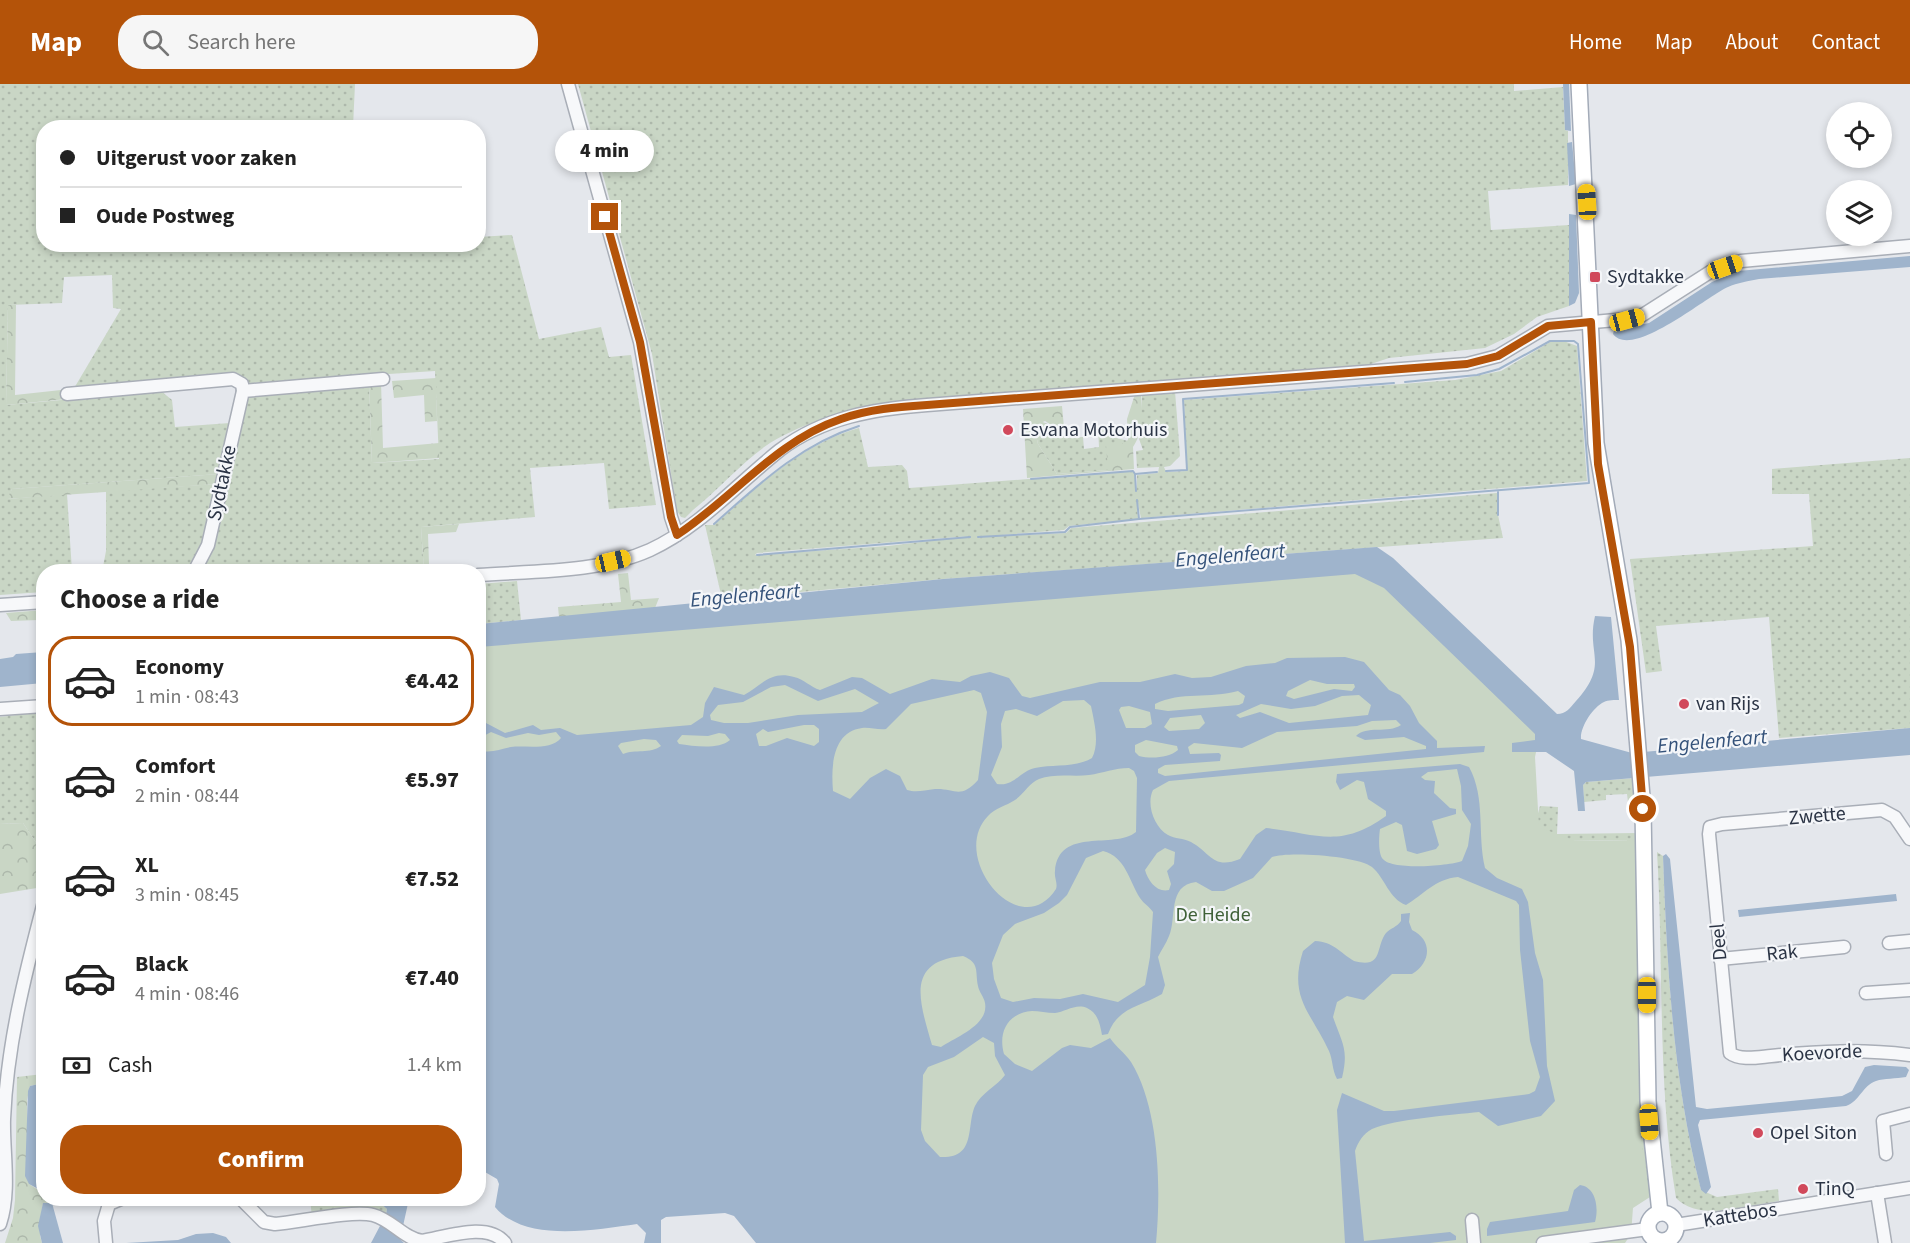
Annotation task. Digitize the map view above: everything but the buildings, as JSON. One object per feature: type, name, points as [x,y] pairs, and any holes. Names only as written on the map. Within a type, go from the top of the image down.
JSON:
[{"type":"main road","points":[[1579,84],[1597,322],[1598,464],[1626,620],[1641,779],[1645,853],[1648,1101],[1660,1213]]},
{"type":"main road","points":[[1660,1213],[1670,1216],[1676,1225],[1674,1233],[1664,1242],[1655,1239],[1648,1229],[1650,1219],[1660,1213]]},
{"type":"street","points":[[568,84],[640,342],[671,517],[677,535]]},
{"type":"street","points":[[486,575],[613,561],[647,551],[677,535],[703,517],[782,449],[827,424],[859,413],[927,405],[1467,364],[1498,356],[1548,326],[1641,316],[1710,272],[1741,261],[1910,246]]},
{"type":"street","points":[[67,394],[233,379],[242,384],[243,391],[383,379]]},
{"type":"street","name":"Sydtakke","points":[[198,564],[208,545],[243,391]]},
{"type":"street","points":[[0,605],[36,603]]},
{"type":"street","points":[[0,709],[36,707]]},
{"type":"street","name":"Zwette","points":[[1710,827],[1722,824],[1882,810],[1895,817],[1910,839]]},
{"type":"street","name":"Deel","points":[[1710,827],[1720,959],[1730,1053],[1734,1056]]},
{"type":"street","points":[[0,1224],[6,1198],[4,1119],[9,1060],[19,998],[36,933]]},
{"type":"street","points":[[1888,943],[1910,941]]},
{"type":"street","name":"Rak","points":[[1720,959],[1844,947]]},
{"type":"street","points":[[1866,993],[1910,990]]},
{"type":"street","name":"Koevorde","points":[[1734,1056],[1754,1058],[1865,1050],[1910,1055]]},
{"type":"street","points":[[1886,1154],[1883,1121],[1910,1114]]},
{"type":"street","name":"Kattebos","points":[[1676,1225],[1910,1188]]},
{"type":"street","points":[[1877,1193],[1885,1243]]},
{"type":"street","points":[[106,1243],[104,1221],[107,1206]]},
{"type":"street","points":[[248,1206],[264,1222],[275,1224],[363,1214],[379,1218],[403,1234],[423,1241],[484,1232],[497,1235],[505,1243]]},
{"type":"street","points":[[1472,1220],[1474,1243]]},
{"type":"street","points":[[1543,1243],[1648,1229]]},
{"type":"green space","points":[[0,84],[355,84],[353,120],[36,120],[36,252],[486,252],[486,237],[512,235],[539,339],[601,327],[609,357],[631,355],[656,505],[609,509],[604,463],[530,468],[535,517],[421,527],[424,564],[203,564],[247,396],[369,383],[372,463],[439,459],[435,371],[252,383],[247,383],[241,377],[73,390],[121,309],[113,308],[112,275],[64,277],[62,303],[8,305],[6,405],[161,391],[172,400],[175,427],[230,423],[219,474],[12,489],[8,499],[67,494],[72,564],[36,564],[36,592],[0,595]]},
{"type":"green space","points":[[578,84],[1514,84],[1514,91],[1563,87],[1565,130],[1568,131],[1568,185],[1488,191],[1491,230],[1569,225],[1569,306],[1537,317],[1514,334],[1485,348],[1389,358],[1359,368],[892,402],[861,408],[814,422],[770,443],[741,466],[685,518],[681,517],[677,511],[652,354]]},
{"type":"green space","points":[[8,305],[16,305],[15,395],[61,390],[67,399],[6,405]]},
{"type":"green space","points":[[1561,340],[1577,346],[1587,481],[1141,518],[1137,499],[1138,519],[1069,526],[1064,530],[977,537],[1066,533],[1071,528],[1497,493],[1498,515],[1503,538],[943,579],[722,599],[705,525],[714,525],[764,481],[800,455],[818,444],[859,428],[868,467],[902,465],[907,471],[909,488],[1134,472],[1137,492],[1137,475],[1158,473],[1159,467],[1137,468],[1136,451],[1143,450],[1139,439],[1142,394],[1175,391],[1180,456],[1170,466],[1164,467],[1166,472],[1187,471],[1184,400],[1455,380],[1501,371],[1550,342]],"holes":[[[970,536],[888,546],[755,555],[757,553]]]},
{"type":"green space","points":[[436,378],[437,421],[425,422],[424,395],[394,398],[392,381]]},
{"type":"green space","points":[[381,382],[383,448],[439,443],[439,458],[372,463],[369,383]]},
{"type":"green space","points":[[1135,394],[1141,394],[1141,414],[1139,435],[1133,447],[1134,469],[1027,478],[1023,409],[1062,406],[1065,438],[1051,434],[1053,426],[1045,421],[1034,426],[1038,444],[1057,474],[1108,470],[1106,445],[1122,444],[1128,440],[1127,419]]},
{"type":"green space","points":[[1040,421],[1053,426],[1051,434],[1065,438],[1083,437],[1084,449],[1099,447],[1098,428],[1114,428],[1113,437],[1128,441],[1108,470],[1057,474],[1038,444],[1034,426]]},
{"type":"green space","points":[[1910,458],[1910,728],[1779,738],[1769,617],[1656,626],[1662,671],[1646,673],[1630,559],[1813,546],[1809,494],[1772,494],[1772,469]]},
{"type":"green space","points":[[219,474],[217,484],[7,499],[12,489]]},
{"type":"green space","points":[[217,484],[204,540],[193,564],[104,564],[106,551],[106,491]]},
{"type":"green space","points":[[459,524],[456,532],[428,534],[429,564],[424,564],[421,527]]},
{"type":"green space","name":"De Heide","points":[[1357,572],[1386,586],[1540,733],[1535,757],[1539,827],[1575,841],[1637,840],[1639,1126],[1650,1197],[1633,1208],[1631,1234],[1625,1243],[1010,1243],[486,1018],[486,645]]},
{"type":"green space","points":[[628,573],[631,600],[659,598],[655,608],[559,617],[558,607],[621,602],[618,574]]},
{"type":"green space","points":[[517,581],[521,620],[486,623],[486,583]]},
{"type":"green space","points":[[36,611],[36,620],[11,621],[6,613]]},
{"type":"green space","points":[[36,713],[36,842],[23,823],[0,824],[0,717]]},
{"type":"green space","points":[[1635,778],[1638,817],[1630,818],[1627,794],[1606,795],[1606,800],[1584,802],[1583,785],[1586,782]]},
{"type":"green space","points":[[1540,806],[1558,807],[1557,834],[1638,833],[1651,1194],[1644,1197],[1636,1135],[1627,840],[1569,841],[1526,833],[1537,817]]},
{"type":"green space","points":[[23,823],[36,842],[36,888],[0,894],[0,824]]},
{"type":"green space","points":[[1657,852],[1663,856],[1669,982],[1678,1066],[1691,1149],[1701,1190],[1717,1197],[1778,1189],[1779,1201],[1711,1211],[1698,1210],[1676,1198],[1663,1069]]},
{"type":"green space","points":[[36,1075],[36,1085],[30,1086],[27,1100],[29,1184],[36,1188],[36,1206],[43,1206],[40,1236],[42,1243],[5,1243],[13,1218],[15,1200],[17,1077]]},
{"type":"green space","points":[[311,1206],[382,1206],[387,1209],[386,1215],[312,1217]]},
{"type":"water","points":[[1563,84],[1569,84],[1571,131],[1565,130]]},
{"type":"water","points":[[1572,142],[1576,184],[1569,186],[1567,143]]},
{"type":"water","points":[[1569,214],[1576,215],[1579,293],[1575,303],[1569,306]]},
{"type":"water","points":[[1910,256],[1910,267],[1759,279],[1739,283],[1728,287],[1652,333],[1636,339],[1623,340],[1613,334],[1614,330],[1649,323],[1712,282],[1738,271]]},
{"type":"water","name":"Engelenfeart","points":[[1377,547],[1393,558],[1557,714],[1570,708],[1592,677],[1595,668],[1593,629],[1595,616],[1611,617],[1619,700],[1606,701],[1596,708],[1585,723],[1581,739],[1632,753],[1910,728],[1910,755],[1586,782],[1583,785],[1585,811],[1578,811],[1574,771],[1546,752],[1512,752],[1512,743],[1535,740],[1535,734],[1384,588],[1355,574],[486,646],[486,623],[943,579]]},
{"type":"water","points":[[36,653],[36,684],[0,687],[0,659],[13,657],[16,654]]},
{"type":"water","points":[[1345,657],[1364,662],[1389,690],[1400,695],[1410,706],[1419,723],[1437,741],[1437,748],[1485,746],[1484,752],[1169,781],[1153,790],[1150,802],[1155,821],[1163,831],[1173,837],[1191,842],[1213,859],[1224,863],[1240,859],[1256,835],[1266,828],[1327,837],[1341,836],[1354,833],[1386,816],[1386,811],[1368,799],[1364,782],[1357,780],[1340,790],[1336,782],[1337,774],[1460,764],[1469,767],[1478,791],[1485,868],[1497,878],[1522,889],[1528,902],[1535,953],[1543,980],[1547,1066],[1555,1101],[1541,1116],[1498,1126],[1479,1112],[1424,1118],[1382,1126],[1366,1133],[1359,1141],[1355,1151],[1364,1241],[1450,1232],[1456,1236],[1456,1240],[1430,1243],[1345,1243],[1337,1110],[1342,1093],[1384,1111],[1394,1111],[1529,1094],[1535,1091],[1540,1077],[1530,1041],[1520,950],[1519,905],[1516,901],[1458,877],[1436,884],[1406,905],[1395,898],[1372,867],[1365,863],[1339,857],[1293,854],[1272,857],[1253,878],[1224,891],[1212,891],[1196,882],[1187,884],[1181,889],[1177,896],[1169,936],[1158,957],[1165,985],[1162,994],[1124,1013],[1112,1025],[1108,1034],[1102,1035],[1094,1013],[1083,1007],[1055,1013],[1032,1011],[1023,1013],[1006,1025],[1002,1039],[1004,1054],[1015,1064],[1032,1071],[1062,1048],[1070,1045],[1091,1048],[1110,1038],[1131,1062],[1141,1081],[1153,1126],[1158,1175],[1156,1243],[756,1243],[734,1216],[725,1213],[666,1217],[661,1220],[661,1243],[644,1243],[646,1233],[637,1224],[581,1231],[542,1230],[524,1226],[508,1218],[495,1207],[499,1184],[497,1179],[486,1173],[486,751],[551,745],[561,738],[556,732],[539,735],[528,733],[506,738],[491,732],[486,735],[486,723],[505,733],[533,725],[541,730],[560,728],[577,735],[691,725],[703,717],[705,703],[714,687],[744,695],[779,675],[798,678],[820,690],[852,677],[862,678],[890,694],[932,679],[960,682],[971,676],[990,672],[1009,678],[1022,696],[1030,698],[1100,682],[1140,682],[1175,674],[1192,678],[1211,677],[1246,666],[1275,663],[1287,658]],"holes":[[[1310,680],[1327,684],[1354,684],[1355,687],[1352,691],[1334,689],[1294,699],[1286,696],[1288,691]],[[785,685],[818,701],[855,689],[879,703],[862,712],[798,715],[748,723],[724,723],[711,720],[710,715],[718,705],[743,702],[771,687]],[[974,690],[981,693],[987,712],[978,780],[966,790],[957,792],[942,789],[911,791],[907,790],[900,776],[886,769],[870,778],[850,799],[833,791],[833,762],[839,743],[852,731],[862,728],[886,729],[911,704]],[[1238,691],[1245,696],[1243,703],[1168,711],[1155,709],[1155,704],[1165,700]],[[1359,695],[1371,705],[1368,715],[1289,723],[1260,712],[1240,718],[1236,715],[1261,704],[1291,709],[1315,706],[1342,696]],[[1084,700],[1091,706],[1095,725],[1096,746],[1092,758],[1072,765],[1035,768],[1013,781],[997,784],[991,775],[1002,747],[1001,724],[1005,711],[1016,709],[1037,716],[1063,701]],[[1129,706],[1150,712],[1152,724],[1145,728],[1126,728],[1119,710],[1121,707]],[[1201,715],[1205,723],[1199,729],[1169,731],[1164,727],[1170,718]],[[1396,720],[1401,725],[1396,728],[1365,731],[1356,736],[1365,740],[1404,737],[1426,746],[1426,749],[1165,776],[1158,773],[1158,769],[1165,765],[1220,761],[1219,753],[1190,754],[1188,747],[1194,743],[1242,748],[1277,732],[1357,726],[1372,721]],[[814,725],[819,729],[819,742],[814,746],[787,738],[766,746],[759,746],[756,734],[763,729],[768,732]],[[719,733],[725,734],[730,740],[719,745],[679,744],[677,741],[682,735],[708,736]],[[644,739],[656,740],[661,746],[652,750],[623,754],[618,746],[621,743]],[[1146,740],[1177,746],[1178,750],[1160,757],[1139,756],[1135,752],[1135,745]],[[1129,768],[1134,771],[1137,778],[1136,832],[1126,837],[1089,841],[1066,848],[1059,857],[1055,871],[1056,889],[1041,904],[1025,907],[1008,901],[994,889],[982,872],[977,853],[978,833],[988,816],[1015,800],[1039,779],[1051,776],[1089,775]],[[1457,769],[1461,786],[1462,810],[1471,824],[1468,846],[1462,861],[1420,866],[1396,865],[1387,862],[1382,858],[1380,852],[1380,829],[1396,822],[1402,825],[1407,851],[1417,854],[1436,849],[1439,845],[1432,821],[1456,814],[1456,809],[1450,808],[1434,793],[1435,781],[1421,777],[1428,772]],[[1165,848],[1175,852],[1174,864],[1167,871],[1171,884],[1169,890],[1157,888],[1148,878],[1145,870],[1157,853]],[[1103,851],[1117,858],[1126,870],[1140,898],[1153,912],[1150,957],[1145,985],[1118,1002],[1083,994],[1060,999],[1034,998],[1013,1002],[1001,998],[994,979],[992,963],[1003,935],[1015,924],[1044,913],[1067,895],[1086,858]],[[963,956],[976,968],[979,988],[985,1003],[985,1011],[977,1024],[941,1047],[932,1045],[923,1014],[921,987],[924,975],[932,966],[944,960]],[[983,1037],[994,1043],[995,1056],[1005,1075],[978,1101],[972,1114],[965,1147],[960,1153],[952,1156],[940,1157],[925,1141],[921,1130],[923,1075],[928,1067],[954,1057]]]},
{"type":"water","points":[[1666,854],[1670,859],[1696,1107],[1707,1109],[1842,1096],[1852,1091],[1865,1067],[1874,1065],[1906,1067],[1909,1070],[1906,1077],[1883,1079],[1871,1083],[1855,1101],[1846,1106],[1700,1120],[1698,1125],[1711,1187],[1706,1194],[1701,1190],[1691,1149],[1673,1024],[1663,856]]},
{"type":"water","points":[[1896,894],[1897,901],[1739,917],[1738,910]]},
{"type":"water","points":[[1410,913],[1409,922],[1412,930],[1419,934],[1426,945],[1426,958],[1412,974],[1392,974],[1364,1000],[1347,996],[1337,1002],[1333,1017],[1344,1046],[1345,1060],[1342,1078],[1337,1079],[1329,1051],[1300,993],[1299,967],[1303,951],[1315,941],[1322,942],[1332,945],[1354,961],[1370,962],[1377,955],[1386,933],[1401,921],[1401,914]]},
{"type":"water","points":[[36,1085],[36,1188],[29,1184],[25,1176],[30,1086]]},
{"type":"water","points":[[1580,1185],[1593,1194],[1597,1211],[1595,1222],[1487,1236],[1490,1222],[1568,1211],[1574,1190]]},
{"type":"water","points":[[42,1206],[53,1206],[63,1243],[42,1243],[38,1226]]},
{"type":"water","points":[[382,1206],[407,1206],[403,1226],[386,1215],[387,1209]]},
{"type":"water","points":[[381,1224],[399,1233],[397,1236],[404,1243],[371,1243]]},
{"type":"water","points":[[213,1233],[226,1237],[231,1243],[126,1243],[178,1240],[196,1234]]},
{"type":"waterway","points":[[978,537],[1065,532],[1070,527],[1139,519],[1589,483],[1578,344],[1574,341],[1550,341],[1499,369],[1477,375],[1405,382]]},
{"type":"waterway","points":[[1166,471],[1187,470],[1183,399],[1394,383]]},
{"type":"waterway","points":[[714,524],[764,480],[799,454],[818,443],[859,426]]},
{"type":"waterway","points":[[1031,479],[1133,471],[1135,474],[1157,472]]},
{"type":"waterway","points":[[1135,474],[1136,491]]},
{"type":"waterway","points":[[1498,492],[1498,515]]},
{"type":"waterway","points":[[1137,500],[1139,519]]},
{"type":"waterway","points":[[757,555],[970,537]]},
{"type":"place","name":"Sydtakke","points":[[1595,277]]},
{"type":"place","name":"Esvana Motorhuis","points":[[1008,430]]},
{"type":"place","name":"van Rijs","points":[[1684,704]]},
{"type":"place","name":"Opel Siton","points":[[1758,1133]]},
{"type":"place","name":"TinQ","points":[[1803,1189]]},
{"type":"route","points":[[605,217],[640,342],[671,517],[677,535],[703,517],[782,449],[827,424],[859,413],[885,408],[1467,364],[1498,356],[1548,326],[1591,322],[1598,464],[1630,647],[1643,809]]}]
